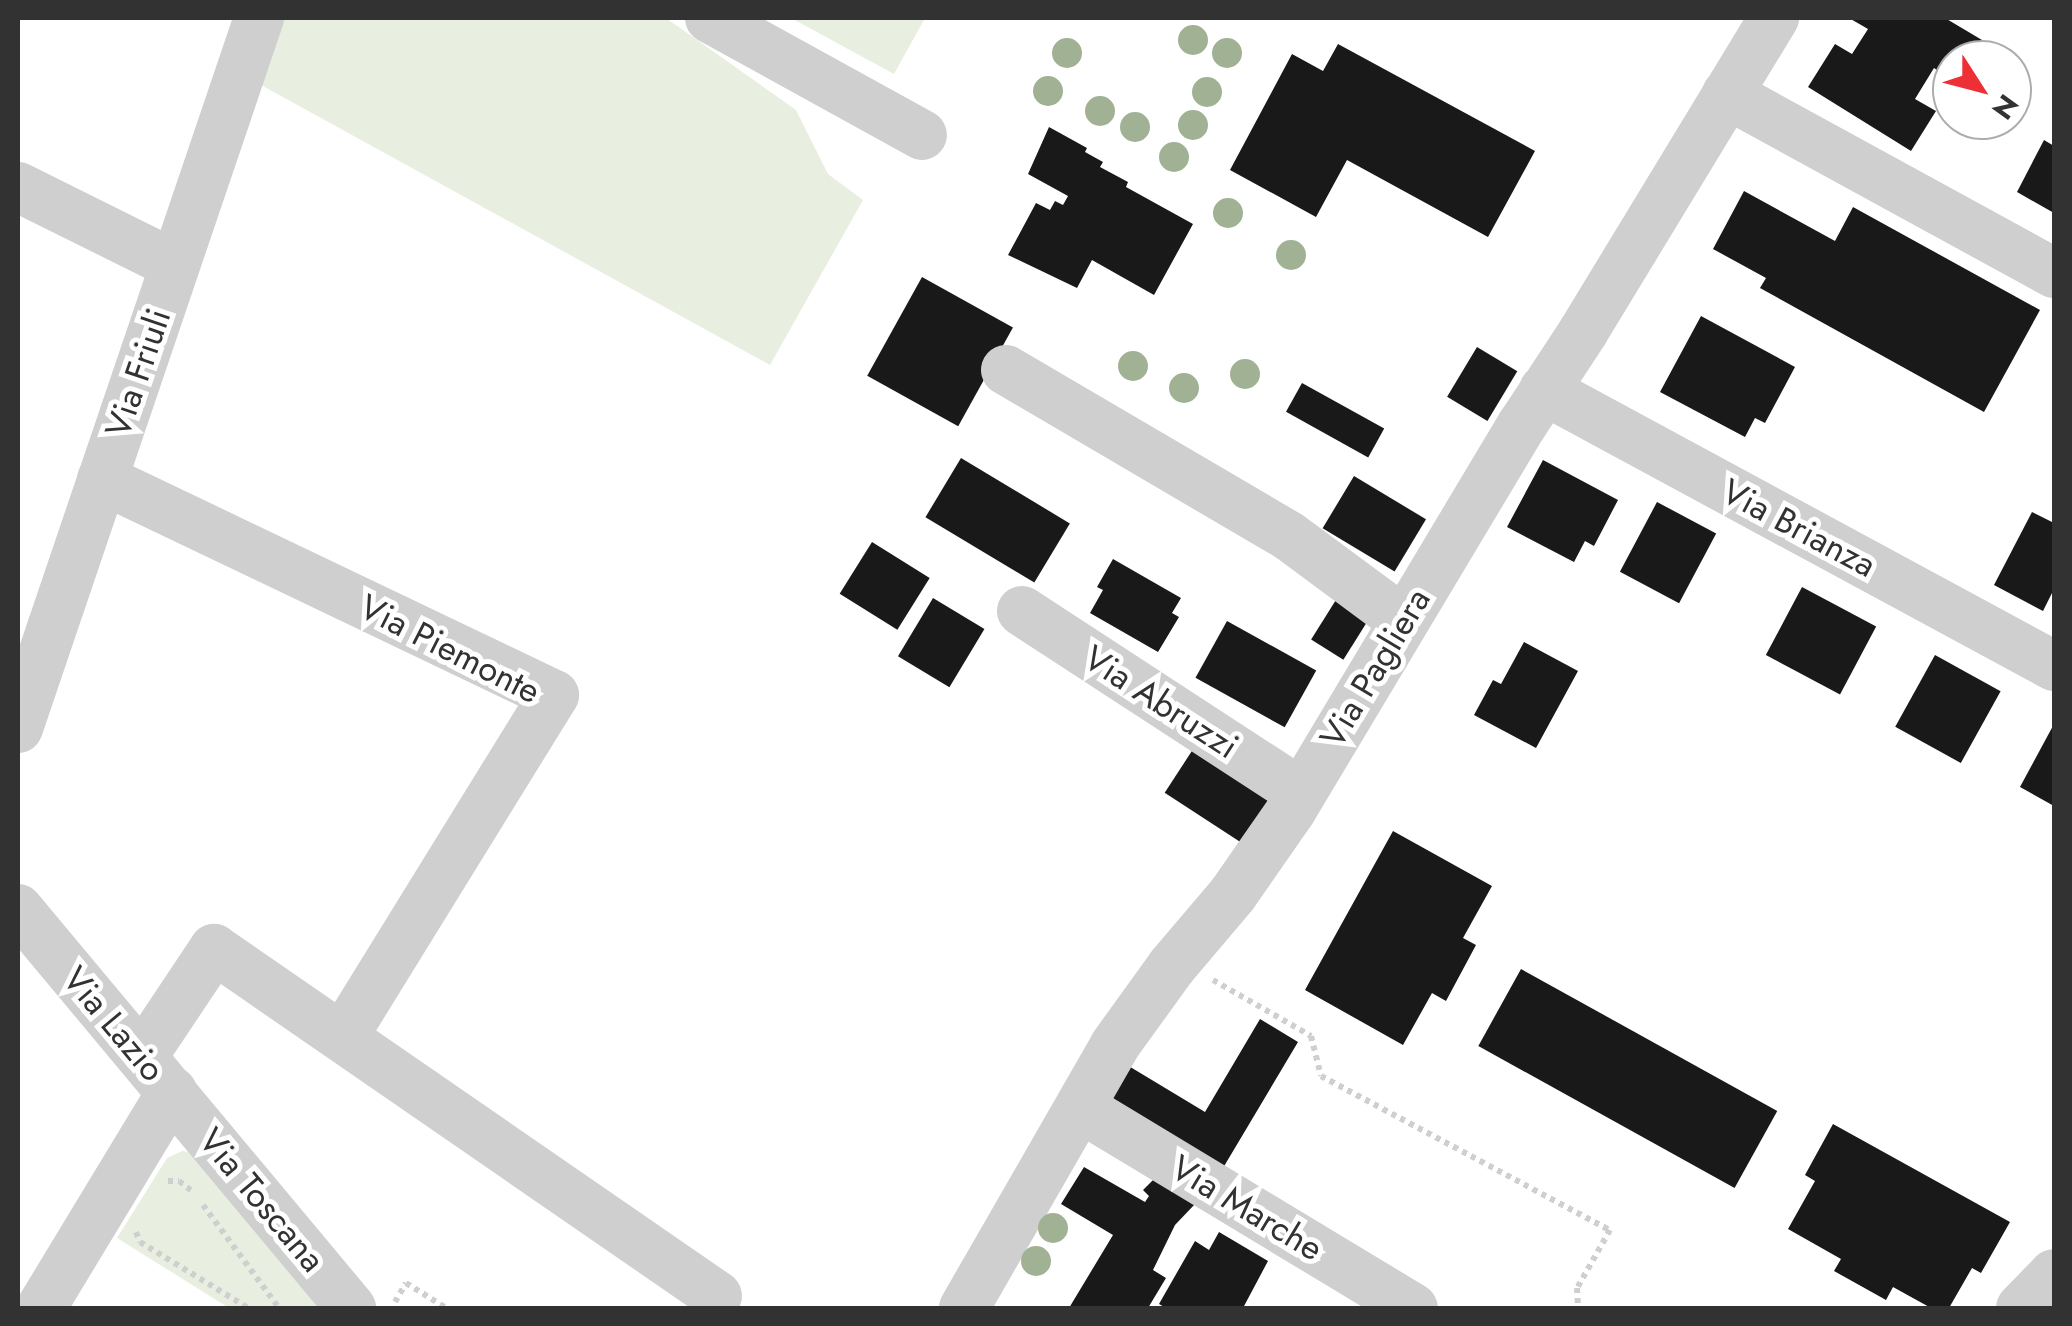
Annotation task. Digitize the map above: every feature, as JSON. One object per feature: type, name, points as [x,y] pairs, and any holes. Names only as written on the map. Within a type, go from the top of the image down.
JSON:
[{"type":"street","name":"Via Friuli","points":[[18,728],[259,18]]},
{"type":"street","points":[[710,18],[922,135]]},
{"type":"street","name":"Via Pagliera","points":[[964,1308],[1115,1045],[1172,966],[1242,881],[1300,793],[1774,18]]},
{"type":"street","points":[[1727,94],[2054,273]]},
{"type":"street","points":[[18,187],[175,265]]},
{"type":"street","points":[[1006,370],[1289,536],[1404,621]]},
{"type":"street","name":"Via Brianza","points":[[1544,390],[2054,666]]},
{"type":"street","name":"Via Piemonte","points":[[102,479],[554,695],[343,1036]]},
{"type":"street","name":"Via Abruzzi","points":[[1022,611],[1300,793]]},
{"type":"street","name":"Via Lazio","points":[[18,909],[157,1074]]},
{"type":"street","points":[[40,1308],[157,1074],[214,949],[717,1296]]},
{"type":"street","name":"Via Toscana","points":[[157,1074],[351,1308]]},
{"type":"street","name":"Via Marche","points":[[1078,1112],[1096,1117],[1414,1308]]},
{"type":"street","points":[[2021,1308],[2054,1274]]},
{"type":"path","points":[[1211,979],[1311,1036],[1320,1076],[1610,1230],[1577,1288],[1578,1308]]},
{"type":"path","points":[[160,1184],[179,1181],[190,1188],[279,1308]]},
{"type":"path","points":[[137,1221],[140,1242],[248,1308]]},
{"type":"green space","points":[[284,18],[666,18],[796,110],[828,174],[863,200],[770,365],[261,85]]},
{"type":"green space","points":[[791,18],[925,18],[894,74]]},
{"type":"green space","points":[[182,1151],[194,1153],[320,1308],[229,1308],[117,1238],[167,1158]]},
{"type":"building","points":[[1849,18],[1945,18],[1982,40],[1932,40],[1932,71],[1915,99],[1932,109],[1932,117],[1911,151],[1808,87],[1835,44],[1852,54],[1868,29]]},
{"type":"building","points":[[1338,44],[1535,151],[1488,237],[1347,160],[1316,217],[1230,170],[1292,54],[1323,71]]},
{"type":"building","points":[[1049,127],[1087,148],[1085,152],[1103,162],[1100,167],[1128,182],[1126,187],[1193,224],[1154,295],[1092,260],[1077,288],[1008,255],[1036,203],[1050,210],[1055,201],[1063,205],[1068,196],[1028,174]]},
{"type":"building","points":[[2044,140],[2054,146],[2054,213],[2017,192]]},
{"type":"building","points":[[1744,191],[1835,241],[1853,207],[2040,310],[1984,412],[1760,288],[1766,278],[1713,249]]},
{"type":"building","points":[[922,277],[1013,327],[958,426],[867,376]]},
{"type":"building","points":[[1701,316],[1795,367],[1765,423],[1755,418],[1745,437],[1660,392]]},
{"type":"building","points":[[1477,347],[1517,371],[1487,421],[1447,397]]},
{"type":"building","points":[[1302,383],[1384,429],[1368,457],[1286,412]]},
{"type":"building","points":[[961,458],[1070,523],[1034,583],[925,517]]},
{"type":"building","points":[[1543,460],[1618,500],[1594,546],[1585,541],[1574,562],[1507,527]]},
{"type":"building","points":[[1354,476],[1426,519],[1395,572],[1323,528]]},
{"type":"building","points":[[1657,502],[1716,533],[1679,603],[1620,572]]},
{"type":"building","points":[[2032,512],[2054,523],[2054,589],[2043,611],[1994,585]]},
{"type":"building","points":[[872,542],[930,578],[897,630],[840,594]]},
{"type":"building","points":[[1113,559],[1181,598],[1172,613],[1179,617],[1158,652],[1090,613],[1103,590],[1097,587]]},
{"type":"building","points":[[1344,587],[1376,607],[1343,660],[1311,640]]},
{"type":"building","points":[[1802,587],[1876,626],[1840,694],[1766,655]]},
{"type":"building","points":[[933,598],[984,629],[949,687],[898,656]]},
{"type":"building","points":[[1227,621],[1316,670],[1285,727],[1195,678]]},
{"type":"building","points":[[1524,642],[1578,671],[1536,748],[1474,715],[1493,680],[1501,684]]},
{"type":"building","points":[[1935,655],[2001,691],[1961,763],[1895,727]]},
{"type":"building","points":[[2054,724],[2054,806],[2020,787]]},
{"type":"building","points":[[1199,740],[1276,790],[1242,843],[1165,793]]},
{"type":"building","points":[[1393,831],[1492,886],[1463,938],[1476,945],[1446,1001],[1432,993],[1403,1045],[1305,990]]},
{"type":"building","points":[[1521,969],[1777,1111],[1735,1188],[1478,1046]]},
{"type":"building","points":[[1260,1019],[1298,1042],[1220,1173],[1105,1104],[1127,1065],[1205,1112]]},
{"type":"building","points":[[1833,1124],[2010,1222],[1981,1273],[1972,1268],[1949,1308],[1931,1308],[1893,1287],[1886,1300],[1834,1271],[1841,1259],[1788,1229],[1815,1181],[1805,1175]]},
{"type":"building","points":[[1084,1167],[1145,1202],[1149,1196],[1143,1190],[1156,1177],[1195,1204],[1175,1225],[1153,1270],[1166,1278],[1148,1308],[1069,1308],[1113,1235],[1061,1204]]},
{"type":"building","points":[[1219,1232],[1268,1261],[1243,1308],[1166,1308],[1159,1304],[1195,1241],[1209,1250]]}]
